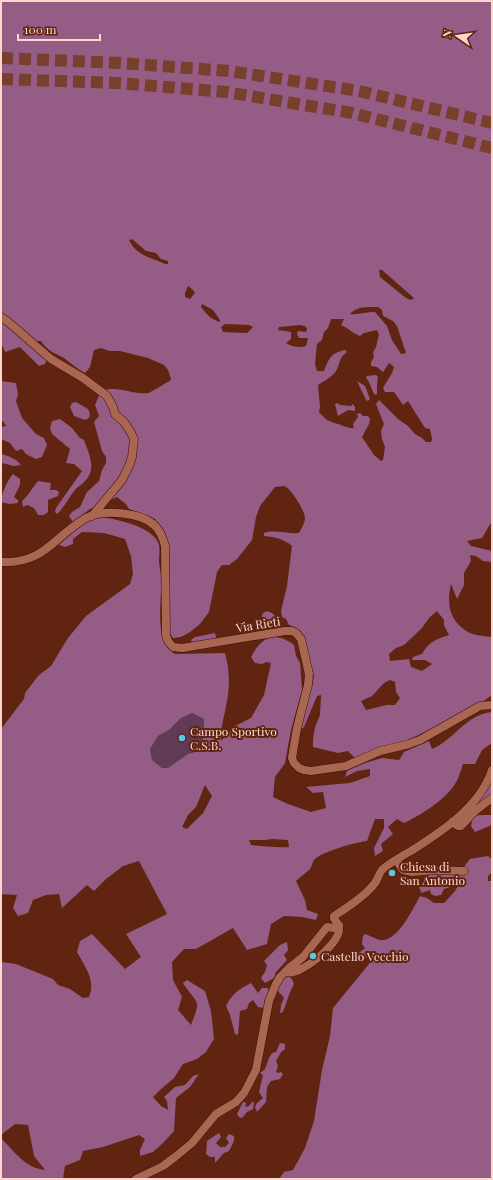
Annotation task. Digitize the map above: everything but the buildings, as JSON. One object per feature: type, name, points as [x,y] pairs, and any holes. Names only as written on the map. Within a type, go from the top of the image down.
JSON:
[{"type":"street","points":[[1,317],[8,321],[51,359],[83,378],[107,396],[115,414],[124,422],[134,439],[132,458],[122,480],[92,516]]},
{"type":"street","name":"Via Rieti","points":[[1,562],[19,562],[36,556],[79,523],[92,516],[118,513],[142,517],[155,525],[165,546],[166,635],[168,641],[173,647],[182,648],[286,631],[292,631],[301,639],[308,674],[308,685],[292,758],[294,763],[299,768],[311,771],[346,766],[380,751],[396,748],[420,740],[480,706],[492,705]]},
{"type":"street","points":[[286,972],[291,973],[324,954],[337,938],[340,930],[334,916],[375,884],[382,870],[452,822],[476,798],[484,787],[492,770]]},
{"type":"street","points":[[452,822],[458,826],[461,826],[492,798]]},
{"type":"street","points":[[397,861],[403,870],[412,872],[435,870],[464,871]]},
{"type":"street","points":[[136,1179],[163,1166],[175,1158],[192,1143],[216,1114],[236,1102],[244,1093],[256,1070],[269,1001],[276,984],[286,972],[303,957],[327,927],[334,928],[339,925]]},
{"type":"shaded area","points":[[1,1],[492,1],[492,521],[482,538],[467,541],[471,546],[492,551],[492,562],[483,561],[476,556],[470,555],[471,561],[464,573],[464,585],[457,599],[451,584],[449,599],[451,613],[463,629],[473,634],[492,637],[492,695],[481,703],[433,728],[408,740],[362,758],[354,757],[348,751],[338,753],[313,747],[315,727],[320,715],[321,695],[317,696],[304,727],[300,730],[314,677],[301,633],[289,625],[286,619],[282,617],[281,611],[287,586],[292,546],[279,539],[264,536],[264,533],[272,531],[299,533],[304,524],[305,518],[303,510],[294,495],[284,486],[275,487],[260,506],[256,517],[252,540],[237,559],[229,565],[222,565],[217,572],[209,612],[200,624],[190,632],[181,637],[173,638],[170,633],[166,537],[155,519],[129,509],[126,504],[117,497],[90,509],[73,522],[69,516],[80,507],[87,492],[99,481],[106,463],[106,457],[102,451],[94,422],[99,416],[95,405],[101,391],[114,389],[136,393],[148,393],[170,381],[171,379],[168,370],[164,365],[148,358],[101,348],[94,350],[90,367],[85,373],[64,358],[49,350],[41,341],[36,341],[47,360],[45,364],[39,366],[20,347],[5,352],[1,342]],"holes":[[[132,239],[146,251],[156,253],[161,259],[168,261],[168,264],[140,253],[129,240]],[[379,270],[382,270],[414,298],[411,300],[406,298],[380,277]],[[188,286],[195,293],[190,299],[185,297],[185,293]],[[202,304],[213,310],[220,322],[205,312],[201,307]],[[378,307],[382,310],[383,316],[393,321],[397,326],[406,353],[401,354],[392,340],[387,326],[375,312],[350,314],[359,308]],[[331,319],[344,319],[341,325],[360,336],[364,333],[377,330],[379,335],[373,352],[374,357],[371,362],[371,366],[377,367],[383,372],[389,363],[394,367],[383,388],[385,392],[394,392],[403,405],[408,401],[425,428],[430,429],[432,439],[431,442],[426,442],[415,434],[379,400],[376,404],[384,424],[381,431],[385,447],[383,460],[381,461],[374,455],[362,437],[369,424],[370,419],[368,416],[363,416],[360,413],[357,414],[358,417],[353,424],[354,428],[332,422],[321,415],[319,412],[318,385],[334,373],[338,368],[344,354],[347,352],[345,350],[337,353],[329,359],[324,371],[317,371],[315,364],[317,344],[322,340],[324,332],[328,328]],[[225,324],[249,325],[253,327],[247,333],[223,332],[221,327]],[[305,326],[307,329],[306,332],[298,331],[297,334],[299,338],[308,338],[306,346],[296,347],[286,343],[291,339],[291,332],[278,330],[279,327]],[[437,611],[444,620],[444,625],[449,635],[433,642],[424,650],[422,654],[413,657],[412,660],[425,660],[432,664],[422,671],[411,667],[409,659],[390,661],[389,654],[396,648],[404,645],[422,628],[429,618]],[[390,680],[395,682],[396,692],[400,698],[395,705],[387,705],[366,710],[361,701],[372,696],[384,683]]]},
{"type":"shaded area","points":[[376,375],[378,377],[377,394],[375,395],[366,378],[367,376]]},
{"type":"shaded area","points":[[1,381],[16,383],[18,394],[16,401],[22,418],[36,434],[44,438],[47,445],[42,457],[36,459],[26,454],[22,449],[16,451],[10,443],[1,439],[1,427],[6,426],[3,421],[1,421]]},
{"type":"shaded area","points":[[357,381],[365,386],[370,399],[368,401],[366,400]]},
{"type":"shaded area","points":[[76,402],[88,409],[90,414],[89,418],[85,420],[74,416],[70,407],[72,403]]},
{"type":"shaded area","points":[[338,403],[340,405],[351,406],[353,404],[355,411],[348,410],[338,416],[335,404]]},
{"type":"shaded area","points":[[60,419],[84,440],[90,456],[91,472],[84,482],[74,491],[57,514],[55,512],[56,508],[82,471],[74,464],[66,463],[70,449],[52,434],[50,428],[52,421]]},
{"type":"shaded area","points":[[1,454],[12,458],[21,465],[14,466],[2,463]]},
{"type":"shaded area","points":[[13,474],[20,479],[20,485],[14,497],[18,500],[18,503],[9,504],[1,502],[5,487]]},
{"type":"shaded area","points":[[38,481],[51,483],[50,490],[56,490],[59,492],[58,496],[48,500],[48,512],[44,515],[38,515],[34,508],[27,505],[23,507],[22,501]]},
{"type":"shaded area","points":[[101,517],[116,520],[143,529],[156,539],[159,545],[159,563],[161,574],[161,628],[163,638],[168,647],[175,654],[225,653],[229,673],[229,686],[221,741],[235,726],[251,718],[264,695],[271,663],[255,663],[251,657],[255,650],[264,641],[275,637],[281,638],[294,645],[296,656],[300,663],[302,690],[291,730],[285,763],[275,777],[273,797],[311,812],[326,808],[323,792],[313,793],[306,787],[350,783],[370,776],[370,769],[357,771],[345,777],[347,771],[365,763],[382,758],[399,760],[404,752],[429,741],[432,749],[447,740],[474,718],[492,712],[492,743],[482,750],[475,764],[463,764],[455,784],[439,801],[411,820],[404,823],[397,819],[388,827],[393,834],[381,844],[383,851],[375,856],[374,848],[384,828],[384,819],[375,819],[367,841],[347,845],[324,854],[314,860],[310,869],[296,881],[305,900],[307,910],[318,914],[316,920],[302,917],[284,916],[271,924],[267,944],[247,950],[233,928],[196,949],[184,949],[172,962],[173,980],[182,997],[178,1010],[191,1025],[197,1003],[183,983],[187,980],[205,991],[211,1011],[214,1039],[206,1052],[197,1059],[183,1064],[174,1078],[153,1097],[161,1106],[168,1110],[167,1101],[164,1097],[175,1087],[185,1085],[193,1076],[199,1074],[190,1087],[176,1098],[174,1131],[153,1152],[140,1156],[140,1150],[145,1139],[139,1135],[103,1147],[83,1151],[80,1160],[65,1166],[63,1179],[1,1179],[1,1138],[20,1158],[38,1169],[45,1170],[34,1156],[28,1125],[15,1124],[1,1135],[1,962],[16,964],[53,979],[58,985],[70,989],[83,998],[89,997],[91,985],[89,974],[77,952],[80,941],[92,934],[125,969],[141,957],[126,934],[167,914],[139,861],[123,866],[106,879],[94,891],[87,885],[62,908],[59,894],[46,895],[33,900],[28,913],[18,916],[13,908],[17,895],[1,894],[1,729],[24,699],[25,693],[39,675],[51,666],[68,638],[86,616],[130,584],[133,574],[131,556],[125,539],[104,533],[82,532],[73,539],[73,544],[65,547],[59,545],[83,523]],"holes":[[[192,713],[204,719],[204,733],[202,743],[198,751],[188,754],[168,768],[162,768],[152,760],[150,749],[158,736],[169,730],[181,718]],[[205,785],[212,796],[203,813],[187,829],[182,827],[188,815],[196,807]],[[249,840],[288,840],[289,847],[251,845]]]},
{"type":"shaded area","points":[[267,611],[276,617],[274,623],[269,624],[263,620],[262,615]]},
{"type":"shaded area","points":[[215,633],[216,637],[214,641],[192,643],[191,640],[195,637]]},
{"type":"shaded area","points":[[192,713],[204,719],[204,733],[202,743],[198,751],[188,754],[168,769],[162,768],[152,760],[150,749],[158,736],[169,730],[181,718]]},
{"type":"shaded area","points":[[492,778],[492,794],[474,810],[471,807]]},
{"type":"shaded area","points":[[492,815],[492,825],[475,832],[471,826],[473,816]]},
{"type":"shaded area","points":[[488,856],[492,860],[492,872],[488,876],[488,881],[492,881],[492,1179],[279,1179],[284,1172],[293,1170],[305,1148],[314,1121],[322,1070],[330,1036],[333,1008],[373,959],[369,957],[358,960],[357,957],[359,953],[365,948],[362,944],[363,936],[365,934],[382,940],[390,938],[405,922],[420,896],[427,898],[434,903],[444,903],[458,886],[444,889],[441,895],[435,896],[431,894],[430,890],[421,893],[419,886],[430,874],[463,868],[470,859]]},
{"type":"shaded area","points":[[287,942],[288,950],[284,955],[287,960],[276,972],[274,978],[265,983],[261,978],[267,965],[264,961],[280,945]]},
{"type":"shaded area","points":[[288,976],[292,979],[294,984],[283,1012],[280,1013],[284,998],[278,991],[278,986],[281,981]]},
{"type":"shaded area","points":[[251,983],[258,993],[262,988],[268,988],[269,993],[264,1001],[265,1005],[263,1008],[258,1007],[253,1000],[249,1003],[247,1009],[240,1011],[238,1035],[235,1034],[226,1006],[236,992]]},
{"type":"shaded area","points":[[280,1043],[285,1044],[285,1049],[281,1052],[276,1061],[278,1066],[276,1072],[281,1072],[283,1074],[280,1079],[271,1081],[267,1087],[266,1102],[257,1112],[255,1107],[263,1098],[259,1092],[263,1075],[260,1073],[265,1069],[269,1058],[272,1053],[276,1052]]},
{"type":"shaded area","points":[[243,1102],[246,1103],[245,1107],[254,1102],[253,1109],[247,1112],[242,1118],[237,1114]]},
{"type":"shaded area","points":[[219,1133],[221,1137],[216,1143],[220,1147],[225,1147],[229,1143],[226,1138],[229,1134],[234,1136],[234,1141],[229,1151],[224,1153],[215,1163],[215,1157],[210,1157],[206,1154],[207,1141]]},
{"type":"tunnel","points":[[1,58],[120,63],[229,71],[359,91],[492,123]]},
{"type":"tunnel","points":[[1,79],[117,83],[226,92],[352,113],[492,148]]},
{"type":"place","name":"Campo Sportivo C.S.B.","points":[[182,738]]},
{"type":"place","name":"Chiesa di San Antonio","points":[[392,873]]},
{"type":"place","name":"Castello Vecchio","points":[[313,956]]}]
